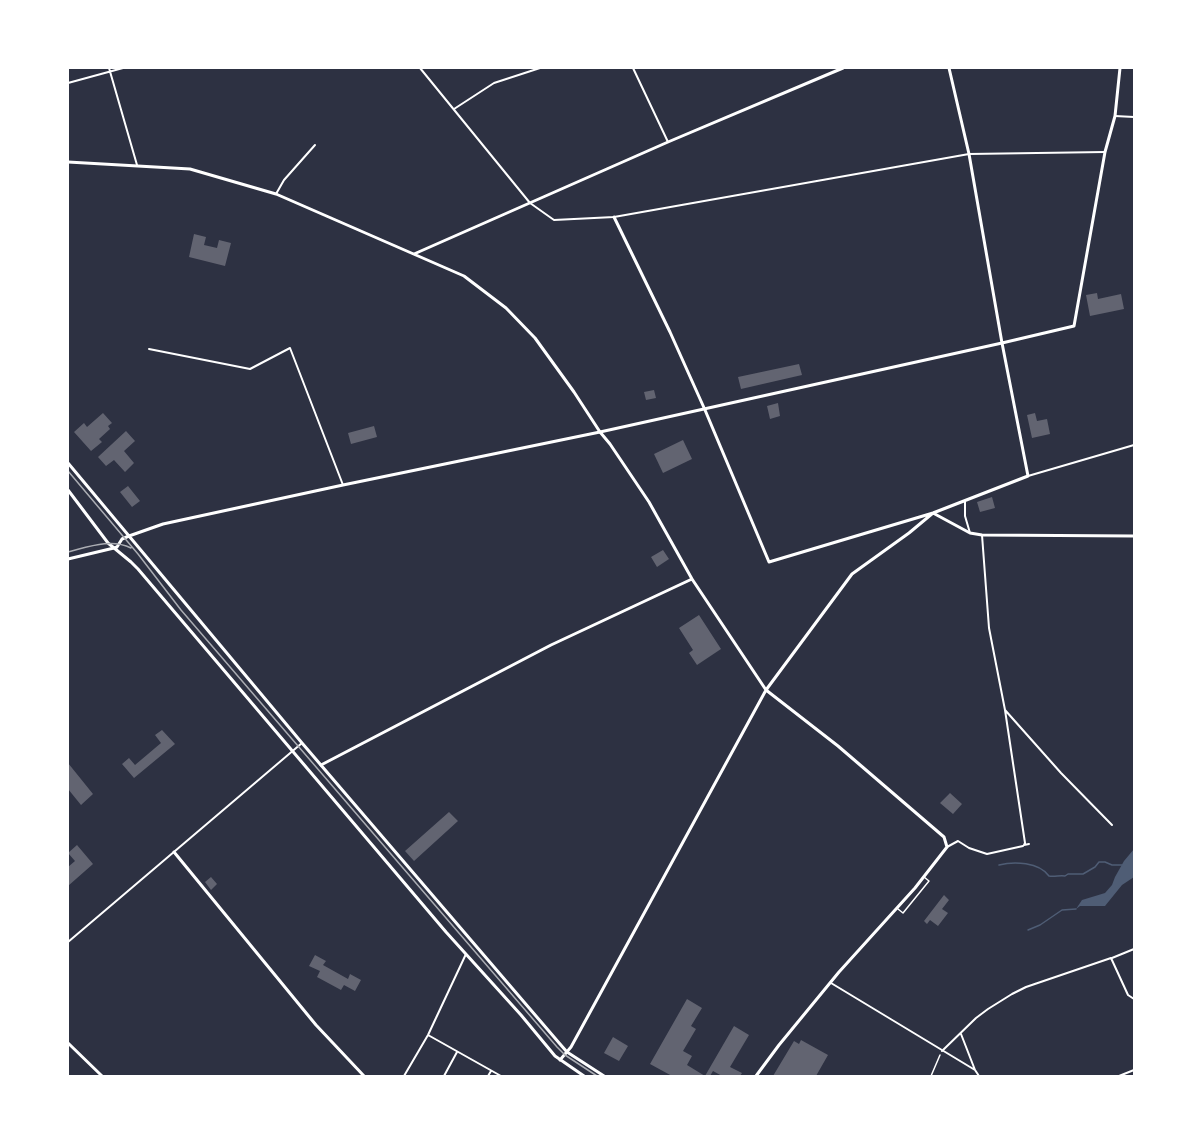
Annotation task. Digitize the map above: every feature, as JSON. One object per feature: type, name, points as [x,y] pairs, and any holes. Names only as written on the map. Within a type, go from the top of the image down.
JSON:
[{"type":"street","points":[[109,68],[137,165]]},
{"type":"street","points":[[68,83],[123,68]]},
{"type":"street","points":[[420,68],[530,203],[554,220],[614,217],[969,154],[1105,152]]},
{"type":"street","points":[[453,110],[494,83],[540,68]]},
{"type":"street","points":[[633,68],[668,142]]},
{"type":"street","points":[[414,254],[843,68]]},
{"type":"street","points":[[950,68],[969,154],[1028,476]]},
{"type":"street","points":[[68,559],[114,548],[122,539],[163,524],[705,410],[1074,326],[1105,152],[1115,116],[1120,68]]},
{"type":"street","points":[[1115,116],[1134,117]]},
{"type":"street","points":[[414,254],[668,142]]},
{"type":"street","points":[[276,194],[284,180],[315,145]]},
{"type":"street","points":[[68,162],[190,169],[276,194],[464,276],[506,308],[535,338],[610,444],[649,502],[692,579],[766,690],[868,771],[944,837],[947,848]]},
{"type":"street","points":[[614,217],[670,332],[769,562],[933,513],[1028,476],[1134,446]]},
{"type":"street","points":[[149,349],[250,369],[290,348],[343,485]]},
{"type":"street","points":[[68,463],[302,743],[567,1052],[604,1077]]},
{"type":"street","points":[[68,490],[108,543],[138,569],[466,954],[560,1060],[584,1077]]},
{"type":"street","points":[[966,500],[964,516],[970,533]]},
{"type":"street","points":[[933,513],[970,533],[982,535],[1134,536]]},
{"type":"street","points":[[560,1060],[567,1052],[650,904],[766,690],[852,574],[933,513]]},
{"type":"street","points":[[982,535],[990,628],[1005,710],[1024,845]]},
{"type":"street","points":[[321,765],[551,645],[692,579]]},
{"type":"street","points":[[1005,710],[1061,773],[1112,825]]},
{"type":"street","points":[[68,942],[302,743]]},
{"type":"street","points":[[756,1077],[779,1045],[947,848],[958,841],[969,848],[987,854],[1029,844]]},
{"type":"street","points":[[174,852],[316,1025],[364,1077]]},
{"type":"street","points":[[942,1051],[988,1008],[1012,994],[1134,949]]},
{"type":"street","points":[[404,1077],[428,1035],[466,954]]},
{"type":"street","points":[[1111,958],[1128,995],[1134,999]]},
{"type":"street","points":[[831,983],[975,1070]]},
{"type":"street","points":[[961,1033],[979,1077]]},
{"type":"street","points":[[428,1035],[501,1077]]},
{"type":"street","points":[[68,1043],[102,1077]]},
{"type":"street","points":[[444,1077],[457,1052]]},
{"type":"street","points":[[1119,1077],[1134,1070]]},
{"type":"street","points":[[488,1077],[491,1071]]},
{"type":"lane","points":[[897,909],[903,913],[929,881],[924,877]]},
{"type":"path","points":[[931,1077],[942,1051]]},
{"type":"water","points":[[1134,849],[1134,877],[1122,885],[1105,906],[1080,906],[1076,909],[1082,900],[1105,893]]},
{"type":"building","points":[[194,234],[206,237],[204,245],[217,248],[219,240],[231,243],[225,266],[189,257]]},
{"type":"building","points":[[1097,293],[1098,299],[1121,294],[1124,309],[1090,316],[1086,295]]},
{"type":"building","points":[[799,364],[802,375],[741,389],[738,377]]},
{"type":"building","points":[[654,390],[656,398],[646,400],[644,392]]},
{"type":"building","points":[[778,403],[780,416],[770,419],[767,406]]},
{"type":"building","points":[[103,413],[112,423],[108,426],[110,429],[99,439],[102,442],[91,451],[74,432],[84,423],[87,427]]},
{"type":"building","points":[[1035,413],[1037,421],[1047,419],[1050,434],[1032,438],[1027,415]]},
{"type":"building","points":[[374,426],[377,437],[351,444],[348,433]]},
{"type":"building","points":[[126,431],[135,441],[124,451],[134,463],[125,472],[114,460],[106,466],[98,457]]},
{"type":"building","points":[[683,440],[692,459],[663,473],[654,454]]},
{"type":"building","points":[[128,486],[140,501],[132,507],[120,492]]},
{"type":"building","points":[[992,497],[995,508],[980,512],[977,502]]},
{"type":"building","points":[[663,550],[669,559],[657,567],[651,557]]},
{"type":"building","points":[[699,615],[721,649],[697,665],[689,653],[693,650],[679,628]]},
{"type":"building","points":[[162,730],[175,744],[134,778],[122,764],[129,758],[135,765],[161,743],[155,735]]},
{"type":"building","points":[[68,763],[93,794],[81,805],[68,789]]},
{"type":"building","points":[[950,793],[962,804],[953,814],[940,803]]},
{"type":"building","points":[[449,812],[458,821],[414,861],[405,851]]},
{"type":"building","points":[[77,845],[93,864],[68,886],[68,867],[75,861],[68,853]]},
{"type":"building","points":[[211,877],[217,884],[211,890],[205,882]]},
{"type":"building","points":[[944,895],[949,900],[942,909],[948,913],[938,926],[930,920],[927,924],[924,921]]},
{"type":"building","points":[[315,955],[326,961],[323,965],[348,979],[350,974],[361,980],[355,991],[344,985],[341,990],[317,977],[320,971],[309,966]]},
{"type":"building","points":[[687,999],[702,1008],[691,1026],[696,1029],[683,1051],[692,1056],[687,1065],[705,1076],[672,1076],[650,1064]]},
{"type":"building","points":[[734,1026],[749,1035],[730,1067],[742,1073],[740,1076],[722,1076],[713,1071],[710,1076],[705,1076]]},
{"type":"building","points":[[613,1037],[628,1046],[619,1061],[604,1053]]},
{"type":"building","points":[[801,1040],[828,1055],[816,1076],[773,1076],[794,1041],[799,1044]]},
{"type":"waterway","points":[[999,865],[1012,863],[1033,865],[1045,871],[1049,876],[1083,874],[1099,862],[1122,865]]},
{"type":"waterway","points":[[1028,930],[1062,910],[1076,909]]},
{"type":"tram line","points":[[68,471],[138,554],[181,610],[557,1047],[597,1076]]},
{"type":"tram line","points":[[68,552],[108,544],[131,548]]}]
